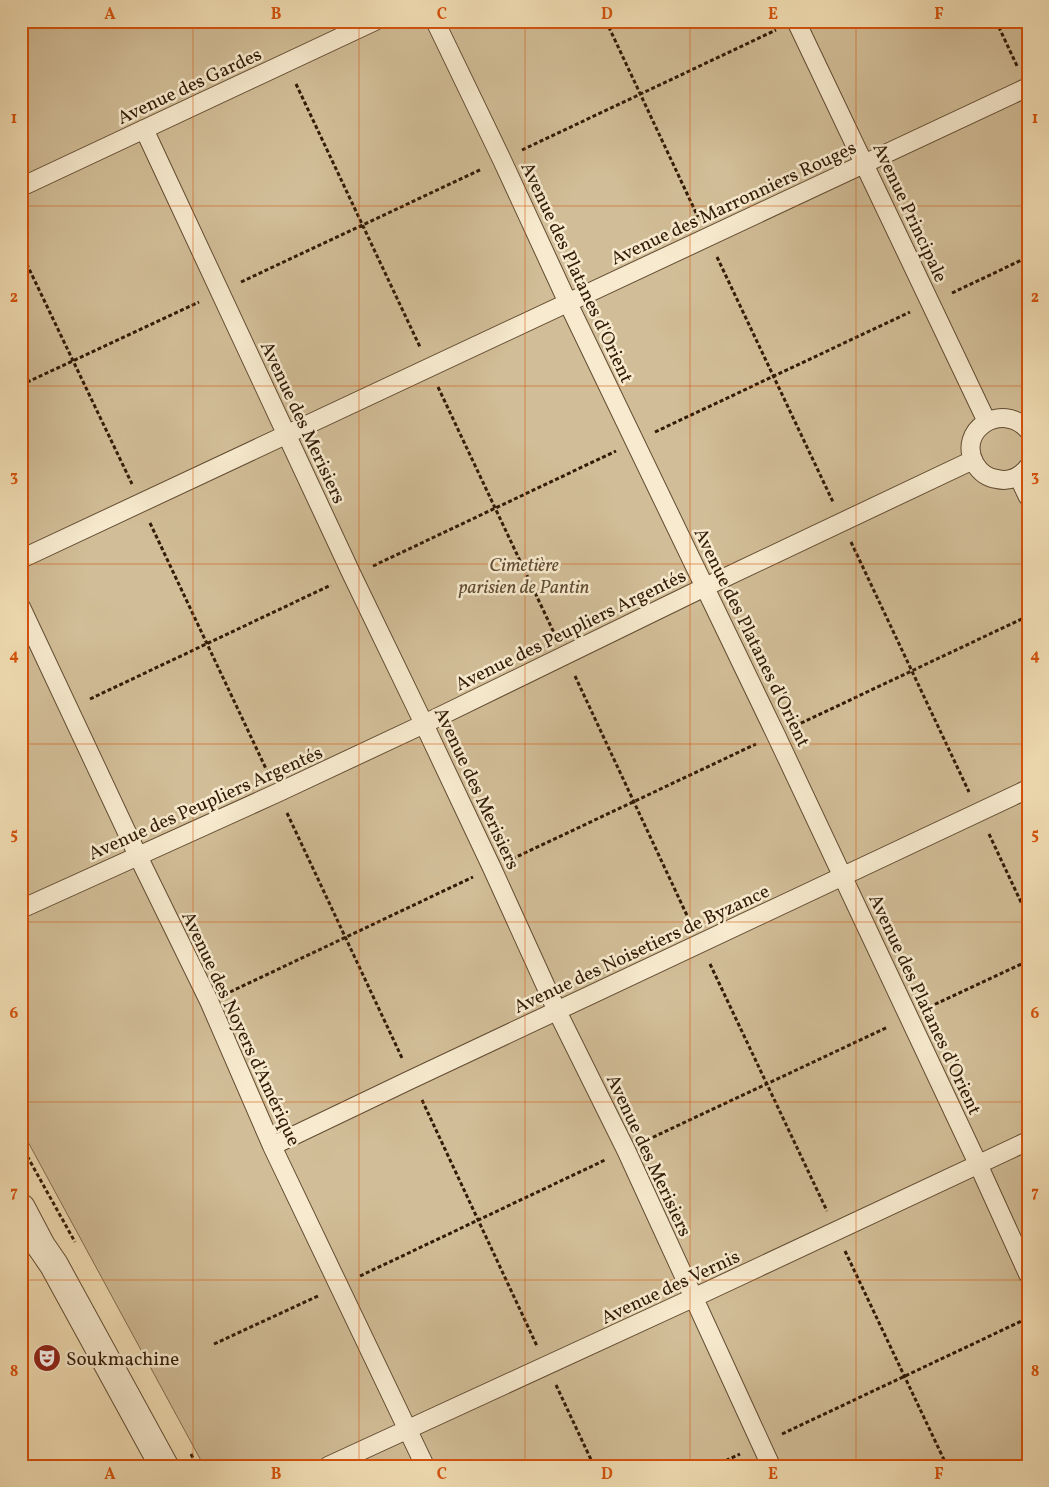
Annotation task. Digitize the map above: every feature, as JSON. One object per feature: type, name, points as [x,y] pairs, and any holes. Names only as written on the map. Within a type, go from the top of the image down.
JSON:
[{"type":"street","points":[[21,1208],[31,1249],[54,1265],[164,1466]]},
{"type":"lane","name":"Avenue des Gardes","points":[[21,187],[375,21]]},
{"type":"lane","name":"Avenue des Platanes d'Orient","points":[[435,21],[568,303],[776,734],[1028,1274]]},
{"type":"lane","name":"Avenue Principale","points":[[796,21],[987,422]]},
{"type":"lane","name":"Avenue des Marronniers Rouges","points":[[21,559],[1027,87]]},
{"type":"lane","name":"Avenue des Merisiers","points":[[144,129],[352,575],[492,868],[557,1011],[626,1150],[771,1466]]},
{"type":"lane","points":[[1028,430],[1020,423],[1009,418],[998,418],[987,422],[977,430],[972,442],[973,460],[980,471],[992,478],[1005,480],[1023,472],[1028,497]]},
{"type":"lane","name":"Avenue des Peupliers Argentés","points":[[21,909],[424,724],[705,587],[973,460]]},
{"type":"lane","name":"Avenue des Noyers d'Amérique","points":[[21,607],[138,856],[209,1001],[272,1146],[425,1466]]},
{"type":"lane","name":"Avenue des Noisetiers de Byzance","points":[[272,1146],[1028,789]]},
{"type":"lane","name":"Avenue des Vernis","points":[[328,1466],[547,1366],[1028,1141]]},
{"type":"path","points":[[606,21],[1028,917]]},
{"type":"path","points":[[996,21],[1027,87]]},
{"type":"path","points":[[21,385],[778,29]]},
{"type":"path","points":[[286,63],[947,1466]]},
{"type":"path","points":[[21,252],[594,1466]]},
{"type":"path","points":[[69,708],[1028,257]]},
{"type":"path","points":[[209,1001],[1028,616]]},
{"type":"path","points":[[714,1466],[1028,1318]]},
{"type":"green space","name":"Cimetière parisien de Pantin","points":[[21,21],[1028,21],[1028,1466],[204,1466],[21,1129]]},
{"type":"place","name":"Soukmachine","points":[[47,1358]]}]
